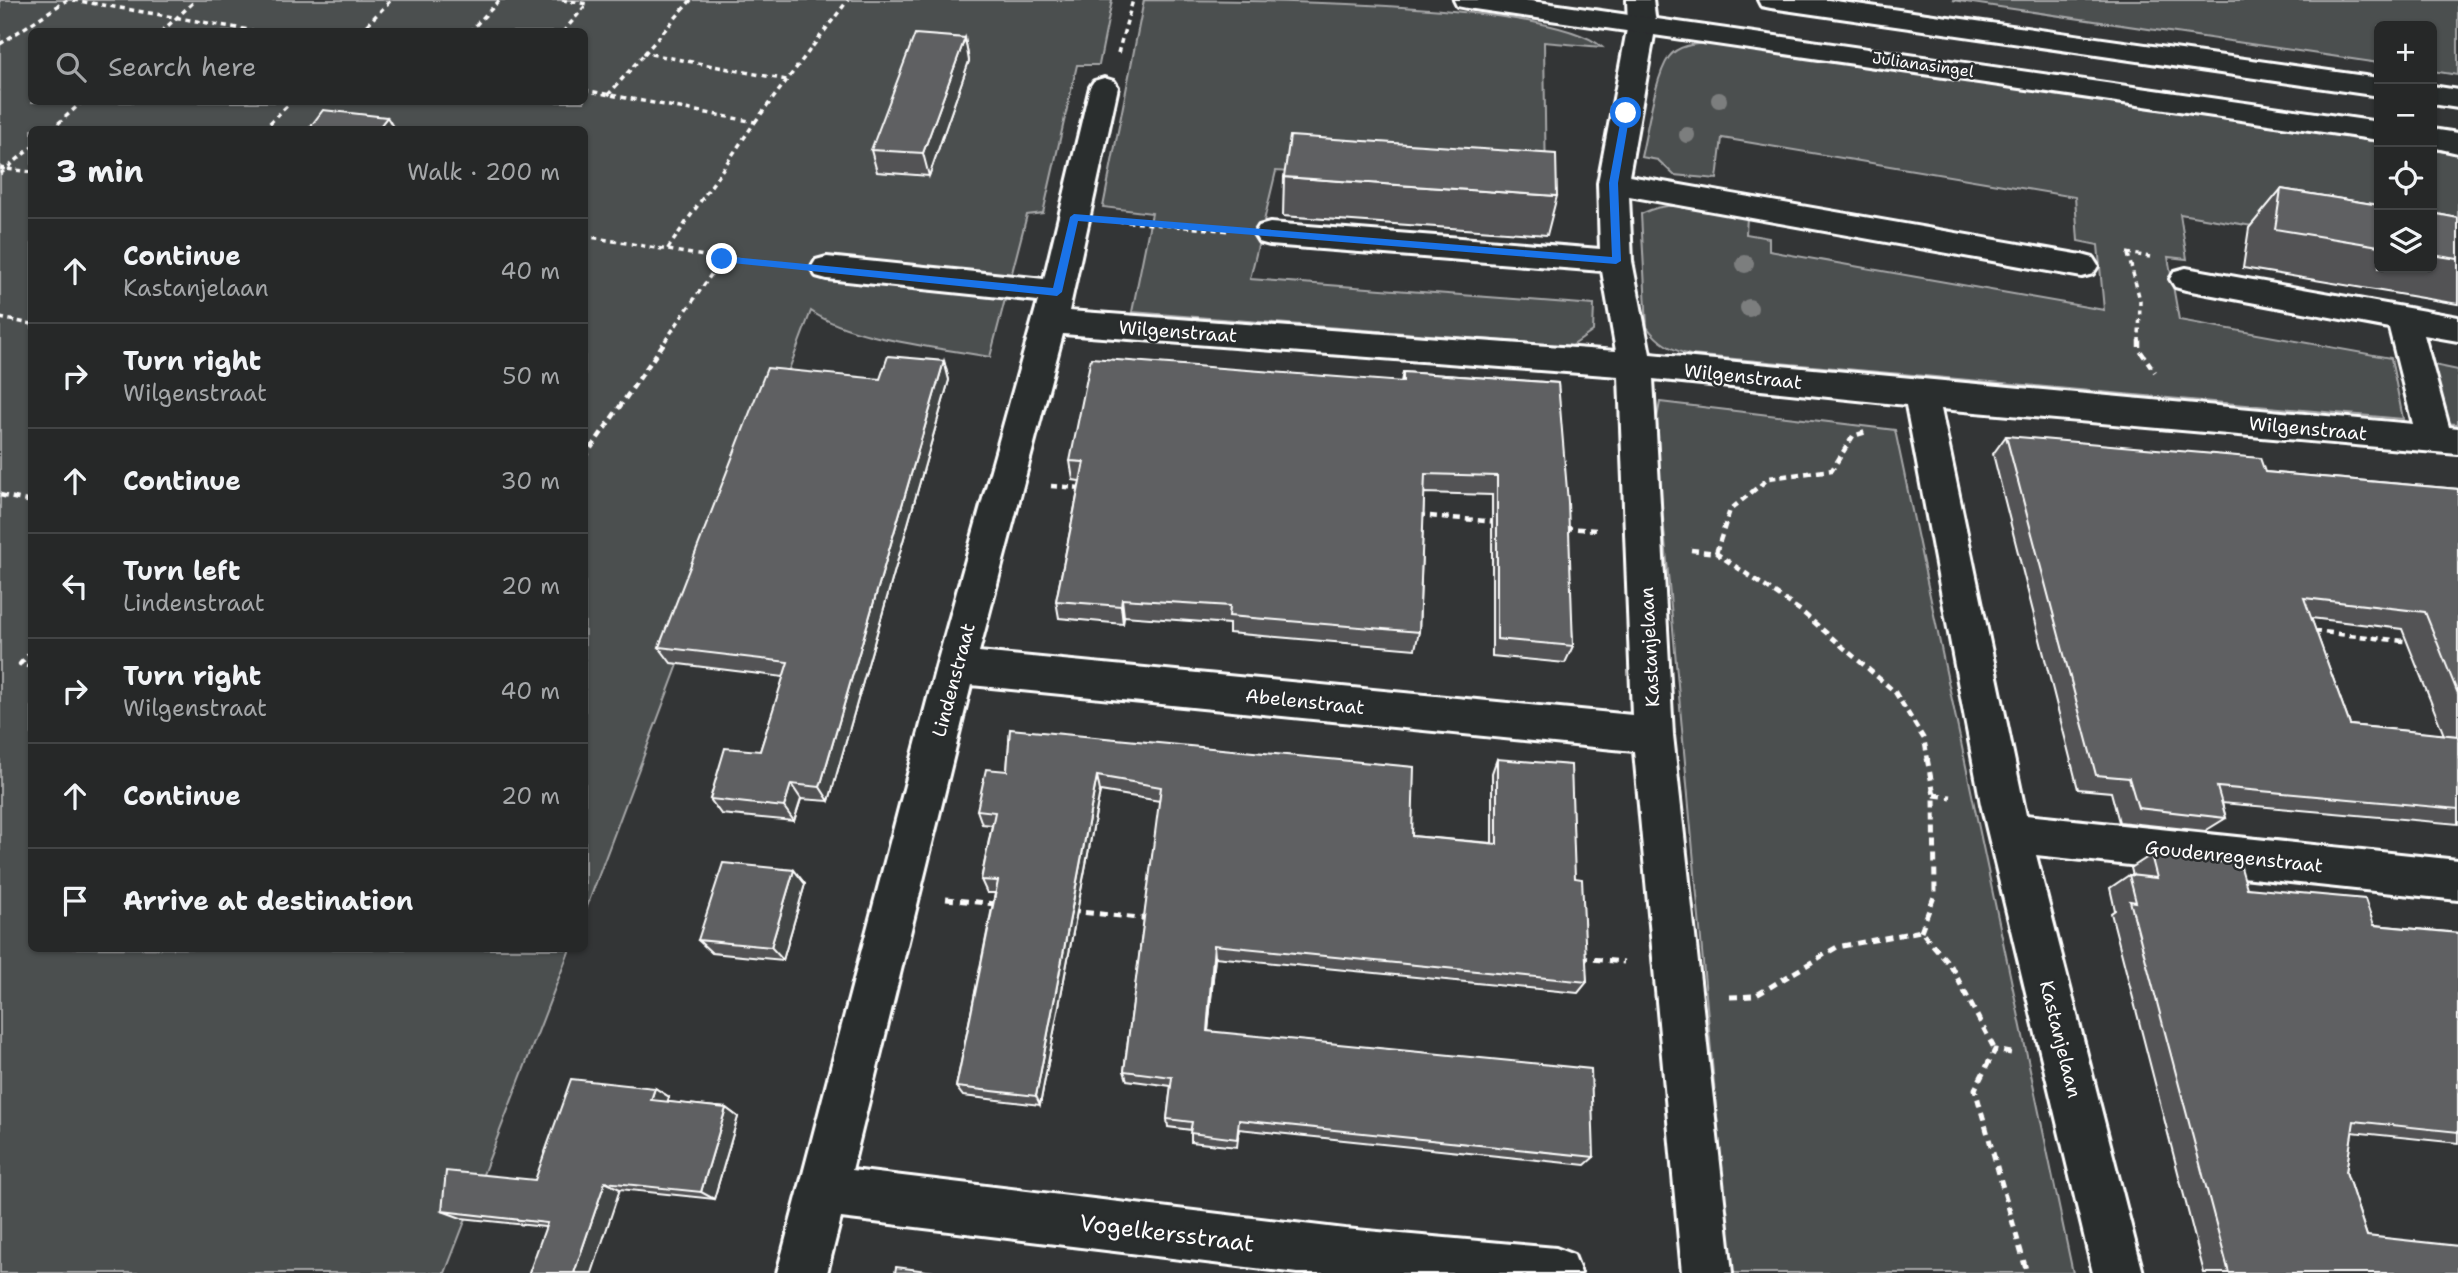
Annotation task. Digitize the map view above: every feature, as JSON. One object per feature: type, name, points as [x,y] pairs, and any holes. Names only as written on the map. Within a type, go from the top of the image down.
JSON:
[{"type":"street","name":"Julianasingel","points":[[1467,0],[1641,12],[2374,130]]},
{"type":"street","points":[[1771,0],[2374,86]]},
{"type":"street","name":"Kastanjelaan","points":[[1641,12],[1613,183],[1616,261],[1635,365],[1653,735],[1707,1273]]},
{"type":"street","name":"Lindenstraat","points":[[802,1273],[956,667],[1054,307],[1104,87]]},
{"type":"street","points":[[2437,96],[2458,99]]},
{"type":"street","points":[[2437,139],[2458,143]]},
{"type":"street","points":[[1613,183],[2082,266]]},
{"type":"street","points":[[1270,234],[1616,261]]},
{"type":"street","name":"Wilgenstraat","points":[[827,268],[1054,307],[1635,365],[1923,404],[2188,417],[2446,441],[2403,318]]},
{"type":"street","points":[[2186,279],[2458,329]]},
{"type":"street","name":"Kastanjelaan","points":[[1923,404],[2002,804],[2118,1273]]},
{"type":"street","name":"Abelenstraat","points":[[956,667],[1653,735]]},
{"type":"street","name":"Goudenregenstraat","points":[[2011,833],[2458,880]]},
{"type":"street","name":"Vogelkersstraat","points":[[821,1191],[1345,1254],[1556,1273]]},
{"type":"path","points":[[0,44],[67,0]]},
{"type":"path","points":[[73,0],[240,28]]},
{"type":"path","points":[[165,28],[196,0]]},
{"type":"path","points":[[364,28],[391,0]]},
{"type":"path","points":[[473,28],[500,0]]},
{"type":"path","points":[[562,0],[587,4],[566,28]]},
{"type":"path","points":[[608,95],[691,0]]},
{"type":"path","points":[[667,250],[755,122],[848,0]]},
{"type":"path","points":[[1104,87],[1113,71],[1133,0]]},
{"type":"path","points":[[646,53],[787,80]]},
{"type":"path","points":[[588,91],[755,122]]},
{"type":"path","points":[[55,126],[79,105]]},
{"type":"path","points":[[268,126],[288,105]]},
{"type":"path","points":[[0,174],[28,150]]},
{"type":"path","points":[[0,168],[28,172]]},
{"type":"path","points":[[1074,217],[1270,234]]},
{"type":"path","points":[[588,237],[722,259],[827,268]]},
{"type":"path","points":[[2082,266],[2079,244],[2184,264],[2186,279]]},
{"type":"path","points":[[2128,254],[2140,300],[2138,349],[2148,364],[2178,396],[2188,417]]},
{"type":"path","points":[[588,452],[722,259]]},
{"type":"path","points":[[0,318],[28,323]]},
{"type":"path","points":[[1716,553],[1730,510],[1769,478],[1832,470],[1853,436],[1923,404]]},
{"type":"path","points":[[1007,482],[1087,489]]},
{"type":"path","points":[[0,495],[28,501]]},
{"type":"path","points":[[1413,515],[1508,523]]},
{"type":"path","points":[[1563,527],[1716,553],[1801,611],[1895,692],[1924,739],[1934,795],[1935,894],[1921,931]]},
{"type":"path","points":[[2312,631],[2418,643]]},
{"type":"path","points":[[28,655],[20,664],[28,666]]},
{"type":"path","points":[[898,895],[1008,905]]},
{"type":"path","points":[[1062,910],[1158,919]]},
{"type":"path","points":[[1568,957],[1679,983],[1755,996],[1836,947],[1921,931]]},
{"type":"path","points":[[1921,931],[1951,966],[1996,1050]]},
{"type":"path","points":[[1996,1050],[2067,1063]]},
{"type":"path","points":[[1996,1050],[1975,1089],[2027,1273]]},
{"type":"shaded area","points":[[0,0],[1112,0],[1099,65],[1077,65],[1043,213],[1027,215],[990,357],[871,335],[828,321],[811,311],[588,904],[588,126],[28,126],[28,952],[569,952],[445,1273],[0,1273]]},
{"type":"shaded area","points":[[1144,0],[1314,2],[1457,11],[1520,20],[1570,31],[1602,47],[1544,42],[1546,189],[1276,171],[1250,279],[1594,305],[1593,331],[1572,346],[1132,312],[1152,213],[1103,207]]},
{"type":"shaded area","points":[[1952,0],[2458,0],[2458,75],[2437,72],[2437,21],[2374,21],[2374,62]]},
{"type":"shaded area","points":[[1709,43],[2374,141],[2374,246],[2180,214],[2187,259],[2168,257],[2179,320],[2391,358],[2403,419],[1690,355],[1671,348],[1647,327],[1641,214],[1667,206],[1693,206],[1747,217],[1746,234],[1769,238],[1769,251],[2104,310],[2098,245],[2078,241],[2075,197],[1722,138],[1717,179],[1674,175],[1658,160],[1641,157],[1664,66],[1673,53],[1693,45]]},
{"type":"shaded area","points":[[2437,151],[2458,154],[2458,260],[2437,257]]},
{"type":"shaded area","points":[[2434,365],[2458,370],[2458,424],[2440,423]]},
{"type":"shaded area","points":[[1660,402],[1895,430],[2073,1273],[1731,1273],[1655,429]]},
{"type":"building","points":[[915,34],[965,38],[923,153],[871,150]]},
{"type":"building","points":[[323,110],[387,117],[380,126],[311,126]]},
{"type":"building","points":[[1290,136],[1556,154],[1557,196],[1284,177]]},
{"type":"building","points":[[2281,189],[2374,204],[2374,245],[2275,229]]},
{"type":"building","points":[[2437,214],[2458,218],[2458,259],[2437,256]]},
{"type":"building","points":[[888,356],[944,361],[820,787],[791,784],[784,807],[710,799],[725,748],[760,751],[788,662],[659,647],[767,368],[880,379]]},
{"type":"building","points":[[1091,358],[1403,382],[1403,372],[1558,383],[1568,502],[1573,646],[1497,639],[1497,476],[1425,474],[1419,632],[1229,616],[1230,606],[1122,599],[1121,606],[1056,601],[1084,462],[1070,461]]},
{"type":"building","points":[[2006,436],[2260,458],[2265,472],[2458,489],[2458,694],[2425,612],[2304,598],[2350,725],[2458,736],[2458,809],[2217,787],[2226,818],[2138,808],[2129,778],[2096,775]]},
{"type":"building","points":[[1010,729],[1414,767],[1412,836],[1497,844],[1497,759],[1571,765],[1575,878],[1582,879],[1587,982],[1214,945],[1207,1031],[1591,1069],[1594,1157],[1239,1120],[1237,1139],[1190,1133],[1192,1122],[1167,1119],[1172,1077],[1124,1071],[1161,787],[1097,776],[1036,1096],[956,1087],[998,881],[981,880],[995,812],[977,810],[986,769],[1007,771]]},
{"type":"building","points":[[2151,855],[2240,864],[2247,888],[2365,899],[2374,925],[2458,933],[2458,1132],[2354,1121],[2346,1172],[2367,1236],[2458,1246],[2458,1273],[2229,1273],[2130,901],[2136,902],[2129,875],[2157,878]]},
{"type":"building","points":[[723,863],[794,870],[771,947],[698,940]]},
{"type":"building","points":[[571,1079],[655,1088],[651,1100],[726,1108],[701,1192],[605,1182],[574,1273],[529,1273],[547,1223],[442,1211],[446,1171],[535,1180]]},
{"type":"building","points":[[896,1267],[942,1273],[895,1273]]},
{"type":"route","points":[[722,259],[1057,292],[1074,217],[1616,261],[1613,183],[1626,113]]}]
